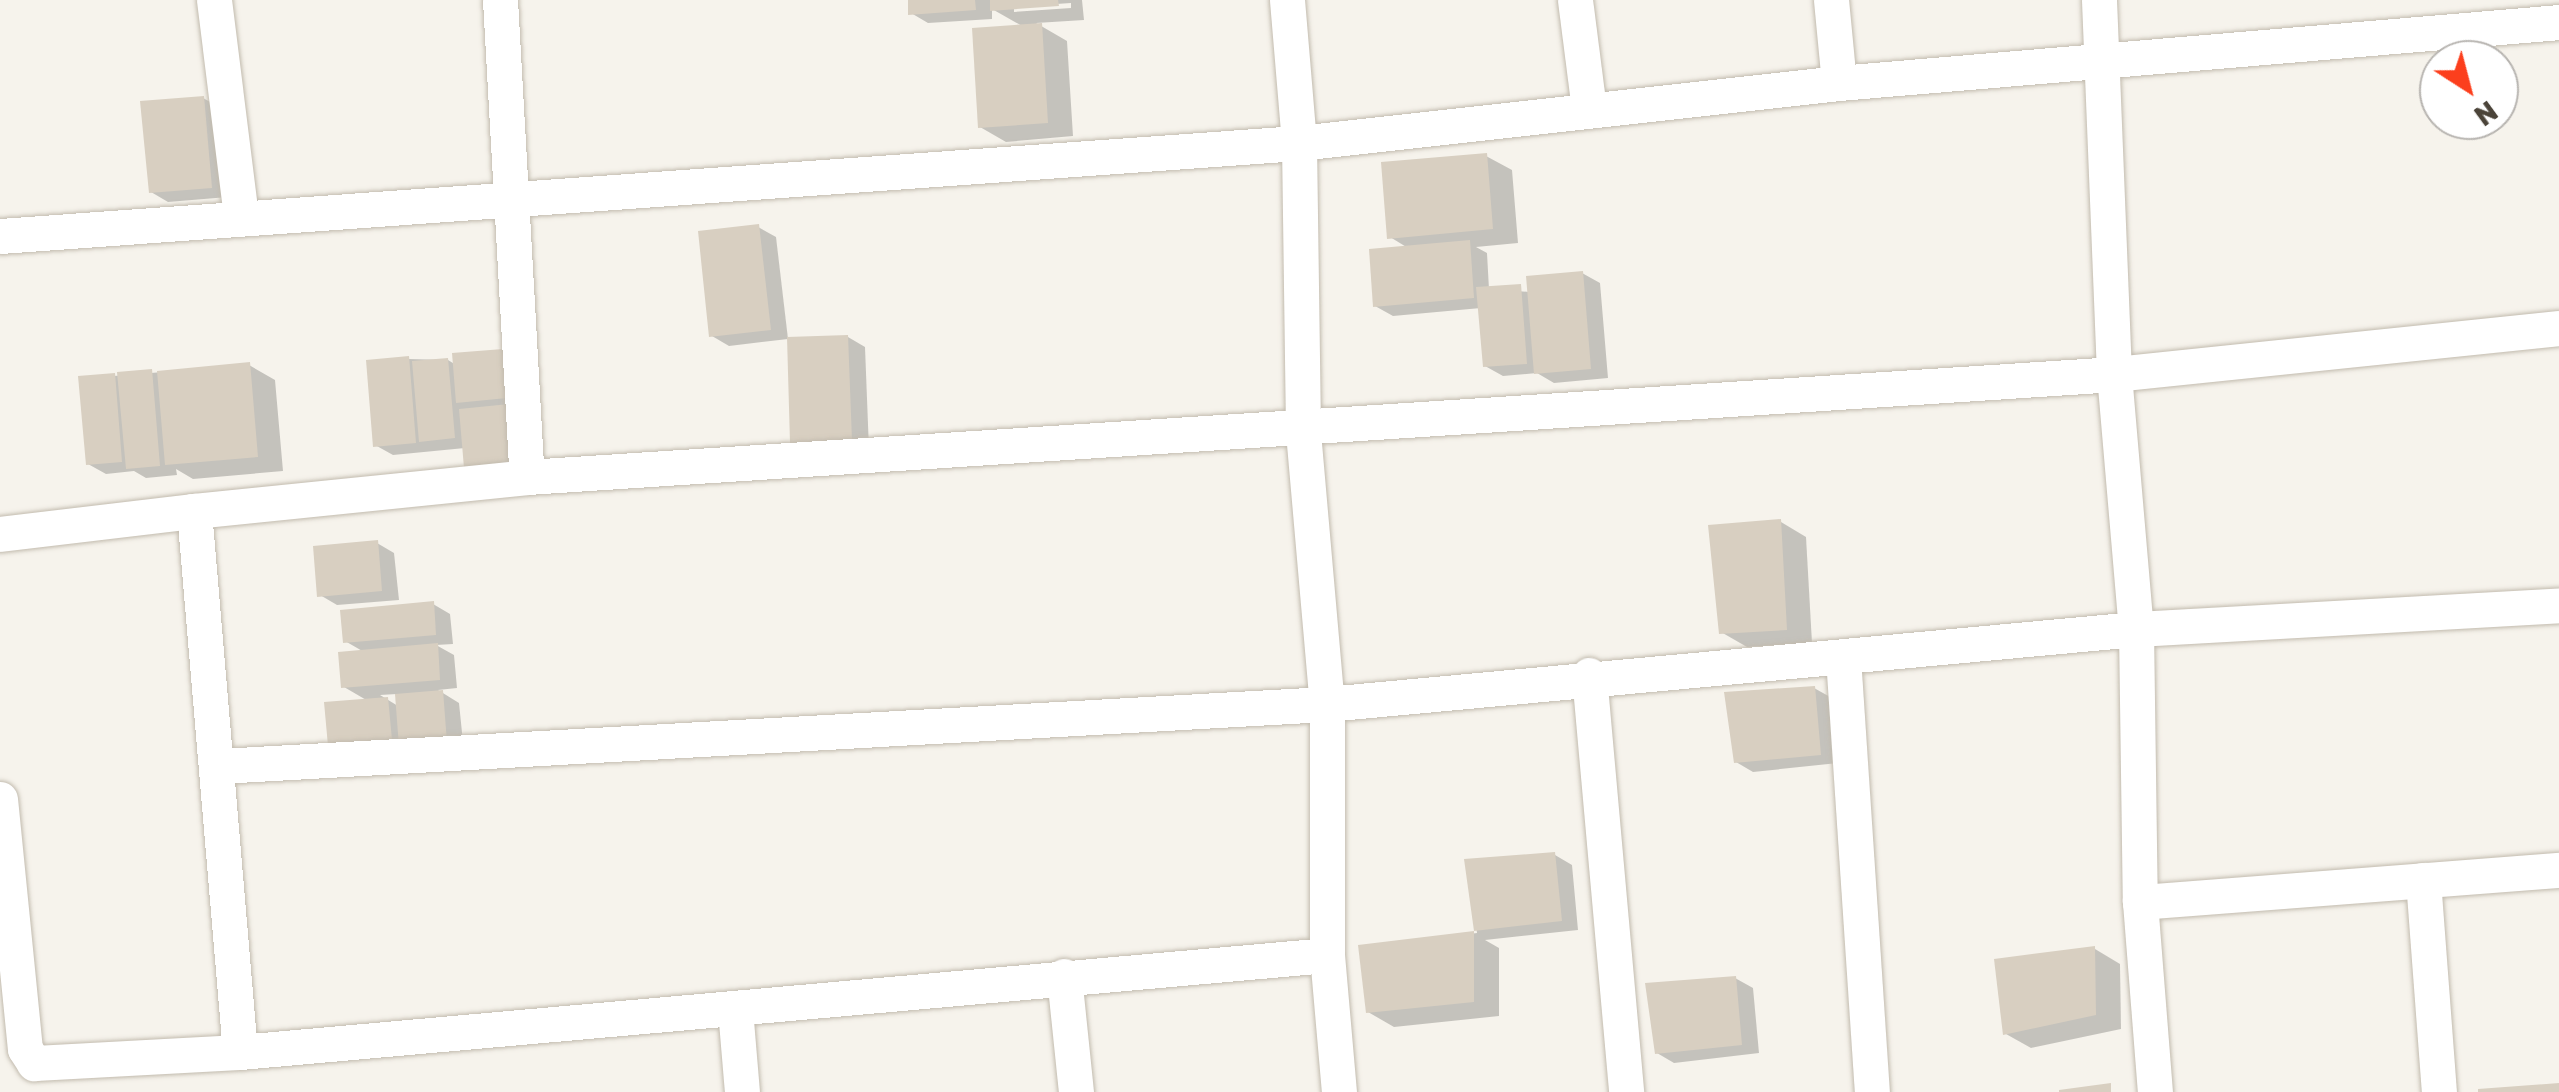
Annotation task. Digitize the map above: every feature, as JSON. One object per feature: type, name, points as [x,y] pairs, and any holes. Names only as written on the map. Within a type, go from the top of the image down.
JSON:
[{"type":"street","points":[[214,0],[241,216]]},
{"type":"street","points":[[500,0],[526,477]]},
{"type":"street","points":[[1287,0],[1300,144],[1303,432],[1327,704],[1326,955],[1339,1092]]},
{"type":"street","points":[[1576,0],[1589,110]]},
{"type":"street","points":[[1831,0],[1838,83]]},
{"type":"street","points":[[2098,0],[2114,374],[2136,629],[2140,902],[2156,1092]]},
{"type":"street","points":[[0,236],[510,196],[1300,144],[1838,83],[2559,22]]},
{"type":"street","points":[[0,534],[526,477],[1303,432],[2114,374],[2559,328]]},
{"type":"street","points":[[194,510],[220,766],[240,1052]]},
{"type":"street","points":[[220,766],[1327,704],[1589,675],[1843,657],[2136,629],[2559,605]]},
{"type":"street","points":[[1843,657],[1872,1092]]},
{"type":"street","points":[[1589,675],[1626,1092]]},
{"type":"street","points":[[0,799],[28,1092]]},
{"type":"street","points":[[2140,902],[2559,870]]},
{"type":"street","points":[[2423,880],[2439,1092]]},
{"type":"street","points":[[24,1049],[34,1063],[50,1067],[1326,955]]},
{"type":"street","points":[[1064,976],[1076,1092]]},
{"type":"street","points":[[735,1009],[742,1092]]},
{"type":"building","points":[[908,0],[975,0],[976,10],[908,15]]},
{"type":"building","points":[[990,0],[1058,0],[1059,6],[990,11]]},
{"type":"building","points":[[1042,23],[1048,123],[978,128],[972,28]]},
{"type":"building","points":[[204,96],[212,188],[149,193],[140,101]]},
{"type":"building","points":[[1487,153],[1493,229],[1387,239],[1381,162]]},
{"type":"building","points":[[759,224],[771,330],[709,337],[698,231]]},
{"type":"building","points":[[1470,240],[1474,298],[1373,307],[1369,249]]},
{"type":"building","points":[[1583,271],[1591,369],[1534,374],[1526,276]]},
{"type":"building","points":[[1521,284],[1527,364],[1483,367],[1476,287]]},
{"type":"building","points":[[848,335],[852,441],[790,443],[787,337]]},
{"type":"building","points":[[503,349],[507,398],[456,403],[452,353]]},
{"type":"building","points":[[409,356],[416,443],[373,447],[366,360]]},
{"type":"building","points":[[448,358],[455,438],[419,442],[412,361]]},
{"type":"building","points":[[250,362],[258,457],[165,465],[157,371]]},
{"type":"building","points":[[152,369],[160,466],[126,469],[117,372]]},
{"type":"building","points":[[115,373],[122,462],[86,465],[78,376]]},
{"type":"building","points":[[509,404],[514,464],[464,468],[459,409]]},
{"type":"building","points":[[1781,519],[1787,630],[1719,634],[1708,525]]},
{"type":"building","points":[[378,540],[382,591],[317,597],[313,546]]},
{"type":"building","points":[[434,601],[436,635],[343,643],[340,610]]},
{"type":"building","points":[[438,643],[440,680],[341,688],[338,652]]},
{"type":"building","points":[[1815,686],[1821,755],[1734,763],[1724,692]]},
{"type":"building","points":[[443,690],[447,743],[399,747],[395,694]]},
{"type":"building","points":[[388,697],[392,740],[328,746],[324,702]]},
{"type":"building","points":[[1555,852],[1562,921],[1474,931],[1464,859]]},
{"type":"building","points":[[1474,931],[1474,1002],[1366,1013],[1358,945]]},
{"type":"building","points":[[2095,946],[2096,1015],[2003,1035],[1994,959]]},
{"type":"building","points":[[1736,976],[1742,1045],[1655,1054],[1645,983]]},
{"type":"building","points":[[2111,1083],[2111,1092],[2059,1092],[2059,1090]]},
{"type":"building","points":[[2559,1083],[2559,1092],[2478,1092],[2478,1089]]}]
